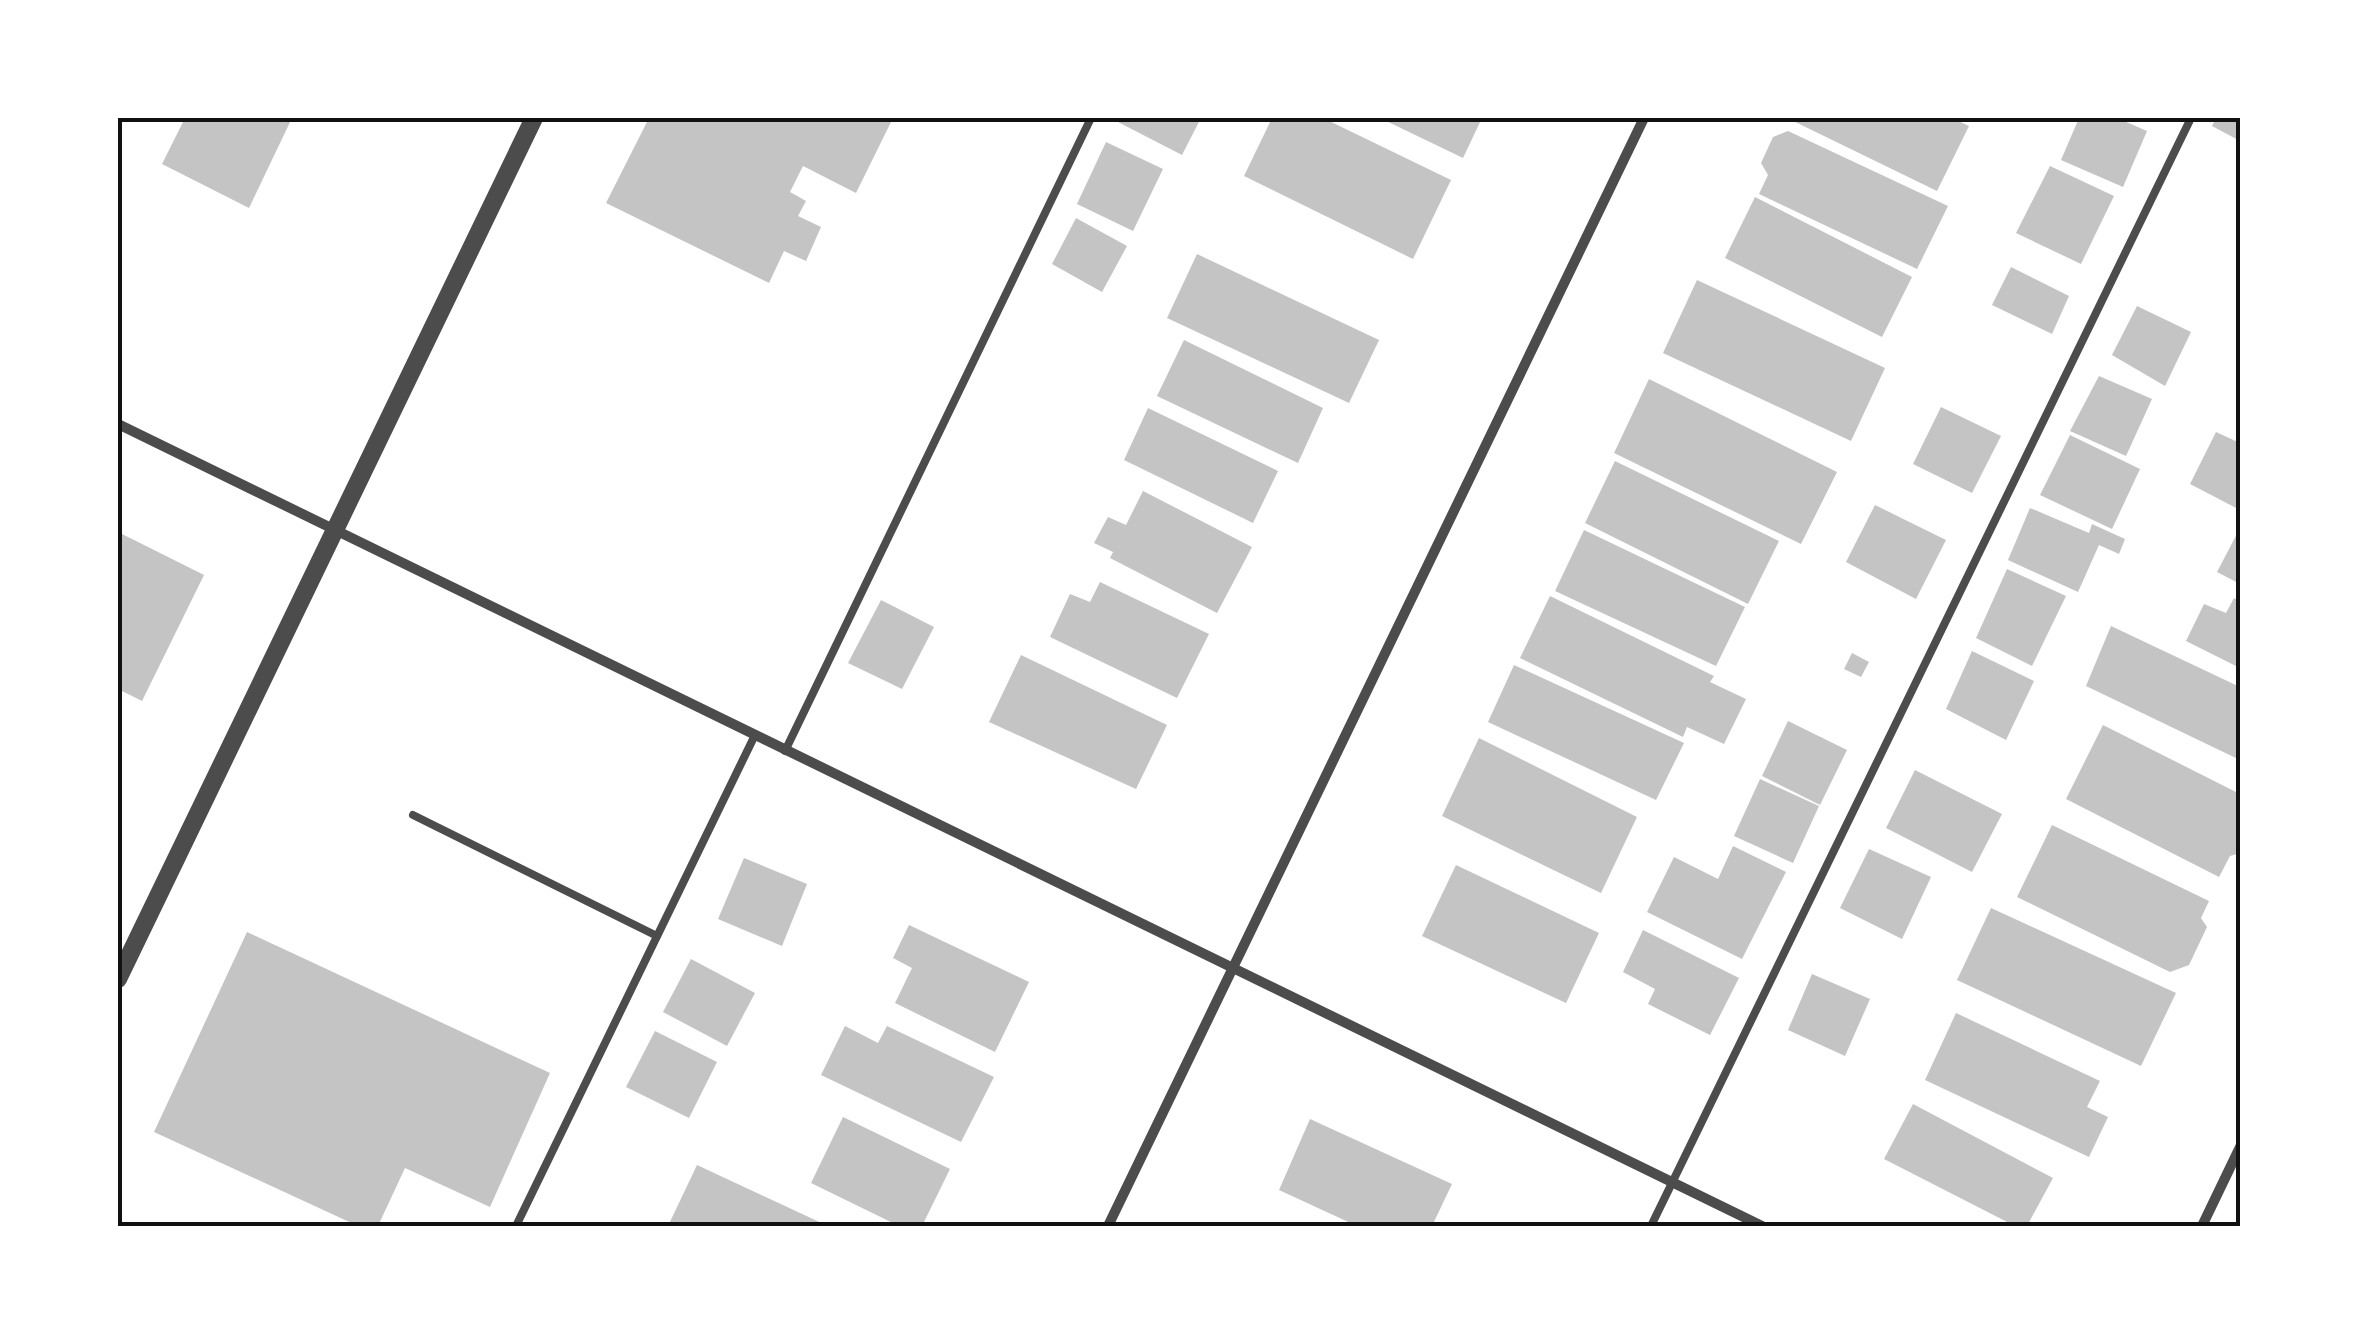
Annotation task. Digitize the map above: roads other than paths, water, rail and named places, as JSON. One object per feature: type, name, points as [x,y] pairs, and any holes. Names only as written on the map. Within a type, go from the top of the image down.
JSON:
[{"type":"street","points":[[118,979],[534,118]]},
{"type":"street","points":[[1108,1226],[1644,118]]},
{"type":"street","points":[[118,424],[1762,1226]]},
{"type":"street","points":[[2202,1226],[2240,1147]]},
{"type":"lane","points":[[786,750],[1091,118]]},
{"type":"lane","points":[[1651,1226],[2191,118]]},
{"type":"lane","points":[[516,1226],[755,735]]},
{"type":"lane","points":[[413,815],[657,936]]}]
